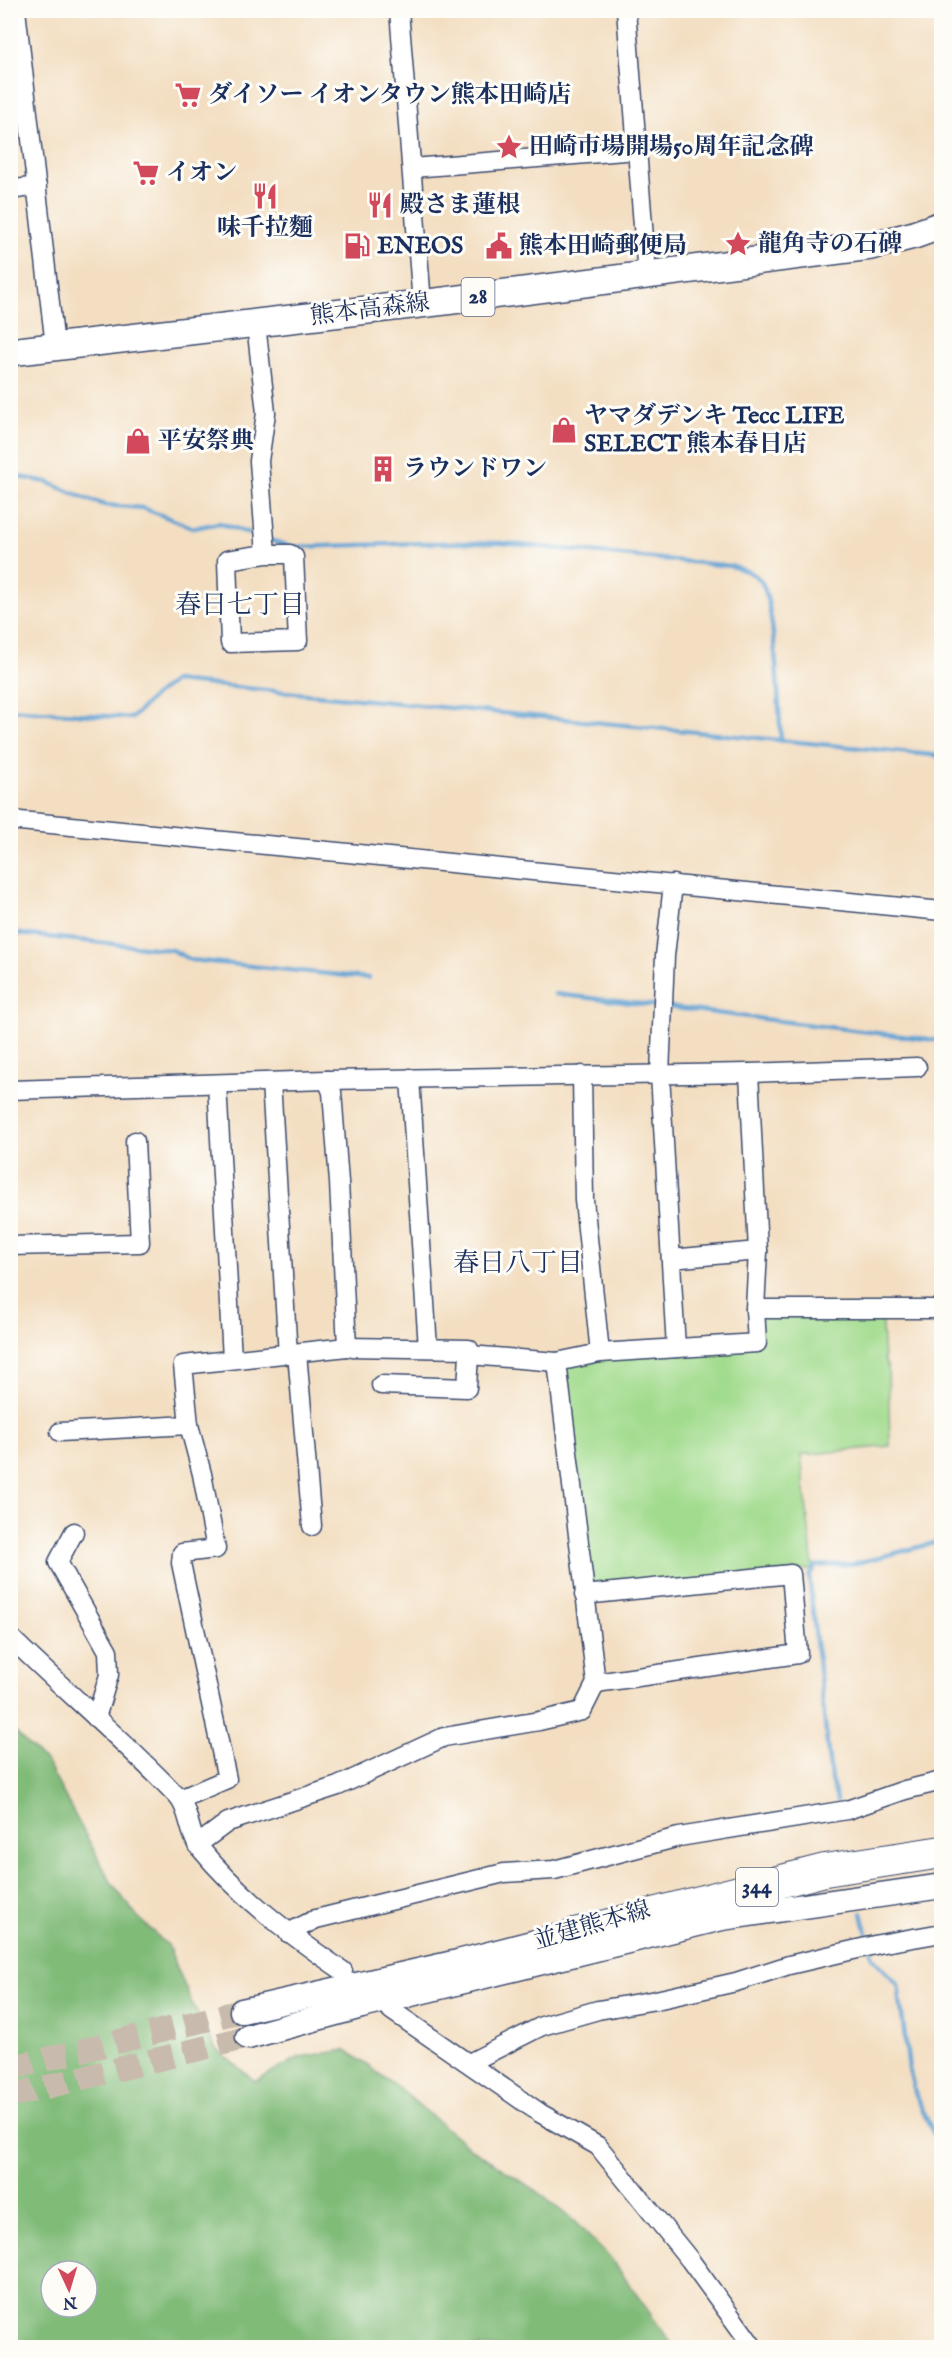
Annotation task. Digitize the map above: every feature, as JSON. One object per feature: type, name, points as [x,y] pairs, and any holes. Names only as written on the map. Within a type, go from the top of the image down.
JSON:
[{"type":"highway","name":"344","points":[[575,1934],[825,1870],[942,1852]]},
{"type":"highway","name":"344","points":[[722,1918],[820,1891],[942,1866]]},
{"type":"main road","name":"熊本高森線","points":[[10,352],[422,304],[872,246],[942,225]]},
{"type":"main road","name":"並建熊本線","points":[[242,2011],[575,1934],[794,1865],[942,1837]]},
{"type":"main road","name":"並建熊本線","points":[[248,2037],[362,2006],[722,1918],[942,1886]]},
{"type":"street","points":[[16,10],[55,346]]},
{"type":"street","points":[[399,10],[422,304]]},
{"type":"street","points":[[626,10],[646,276]]},
{"type":"street","points":[[412,168],[637,150]]},
{"type":"street","points":[[10,190],[37,186]]},
{"type":"street","points":[[256,324],[266,413],[259,461],[266,554]]},
{"type":"street","points":[[266,554],[290,554],[294,557],[298,641],[230,644],[227,560],[266,554]]},
{"type":"street","points":[[10,820],[942,911]]},
{"type":"street","points":[[673,884],[665,956],[660,1074],[676,1348]]},
{"type":"street","points":[[10,1090],[327,1080],[749,1073],[917,1067]]},
{"type":"street","points":[[469,1355],[557,1362],[600,1353],[757,1343],[755,1310],[758,1251],[749,1073]]},
{"type":"street","points":[[582,1075],[584,1200],[600,1353]]},
{"type":"street","points":[[410,1078],[428,1348]]},
{"type":"street","points":[[327,1080],[332,1092],[339,1182],[347,1347]]},
{"type":"street","points":[[271,1082],[292,1354],[312,1526]]},
{"type":"street","points":[[217,1084],[232,1359]]},
{"type":"street","points":[[10,1246],[140,1243],[135,1141]]},
{"type":"street","points":[[671,1259],[758,1251]]},
{"type":"street","points":[[755,1310],[942,1309]]},
{"type":"street","points":[[180,1799],[227,1779],[181,1563],[182,1553],[216,1550],[202,1474],[189,1425],[183,1365],[347,1347],[469,1349],[467,1388],[381,1385]]},
{"type":"street","points":[[197,1845],[228,1822],[338,1786],[444,1737],[539,1721],[582,1711],[596,1683],[557,1362]]},
{"type":"street","points":[[60,1432],[189,1425]]},
{"type":"street","points":[[74,1532],[58,1562],[108,1651],[109,1675],[96,1718]]},
{"type":"street","points":[[584,1595],[791,1574],[798,1654],[596,1683]]},
{"type":"street","points":[[10,1637],[180,1799],[197,1845],[246,1897],[288,1933],[343,1971]]},
{"type":"street","points":[[288,1933],[316,1919],[504,1873],[554,1870],[679,1837],[847,1810],[904,1790],[942,1781]]},
{"type":"street","points":[[469,2063],[542,2026],[598,2010],[725,1985],[789,1965],[879,1944],[942,1934]]},
{"type":"street","points":[[391,2010],[540,2113],[598,2146],[690,2260],[754,2348]]},
{"type":"green space","points":[[755,1309],[881,1310],[884,1360],[888,1368],[890,1446],[801,1455],[813,1569],[584,1595],[557,1362],[757,1343]]},
{"type":"green space","points":[[11,1728],[47,1763],[111,1882],[134,1913],[168,1946],[191,2001],[216,2049],[255,2081],[300,2057],[346,2050],[400,2089],[466,2145],[538,2192],[575,2222],[612,2260],[674,2347],[11,2347]]},
{"type":"waterway","points":[[10,475],[47,482],[105,505],[143,508],[194,528],[219,523],[261,537]]},
{"type":"waterway","points":[[269,540],[292,547],[501,543],[731,566],[747,571],[760,580],[769,608],[773,631],[781,741]]},
{"type":"waterway","points":[[10,709],[132,718],[174,681],[942,756]]},
{"type":"waterway","points":[[10,933],[172,950],[191,960],[368,978]]},
{"type":"waterway","points":[[555,994],[659,1006]]},
{"type":"waterway","points":[[667,1007],[942,1041]]},
{"type":"waterway","points":[[837,1800],[831,1780],[809,1576],[815,1566],[853,1564],[942,1541]]},
{"type":"waterway","points":[[862,1913],[869,1942]]},
{"type":"waterway","points":[[871,1950],[873,1958],[898,1984],[909,2069],[916,2096],[942,2152]]},
{"type":"tunnel","points":[[10,2068],[242,2011]]},
{"type":"tunnel","points":[[10,2096],[248,2037]]},
{"type":"place","name":"ダイソー イオンタウン熊本田崎店","points":[[188,95]]},
{"type":"place","name":"田崎市場開場50周年記念碑","points":[[509,147]]},
{"type":"place","name":"イオン","points":[[146,173]]},
{"type":"place","name":"味千拉麵","points":[[265,196]]},
{"type":"place","name":"殿さま蓮根","points":[[380,205]]},
{"type":"place","name":"龍角寺の石碑","points":[[738,244]]},
{"type":"place","name":"ENEOS","points":[[357,246]]},
{"type":"place","name":"熊本田崎郵便局","points":[[499,246]]},
{"type":"place","name":"ヤマダデンキ Tecc LIFE SELECT 熊本春日店","points":[[564,430]]},
{"type":"place","name":"平安祭典","points":[[138,441]]},
{"type":"place","name":"ラウンドワン","points":[[383,469]]},
{"type":"district","name":"春日七丁目","points":[[240,605]]},
{"type":"district","name":"春日八丁目","points":[[518,1263]]}]
